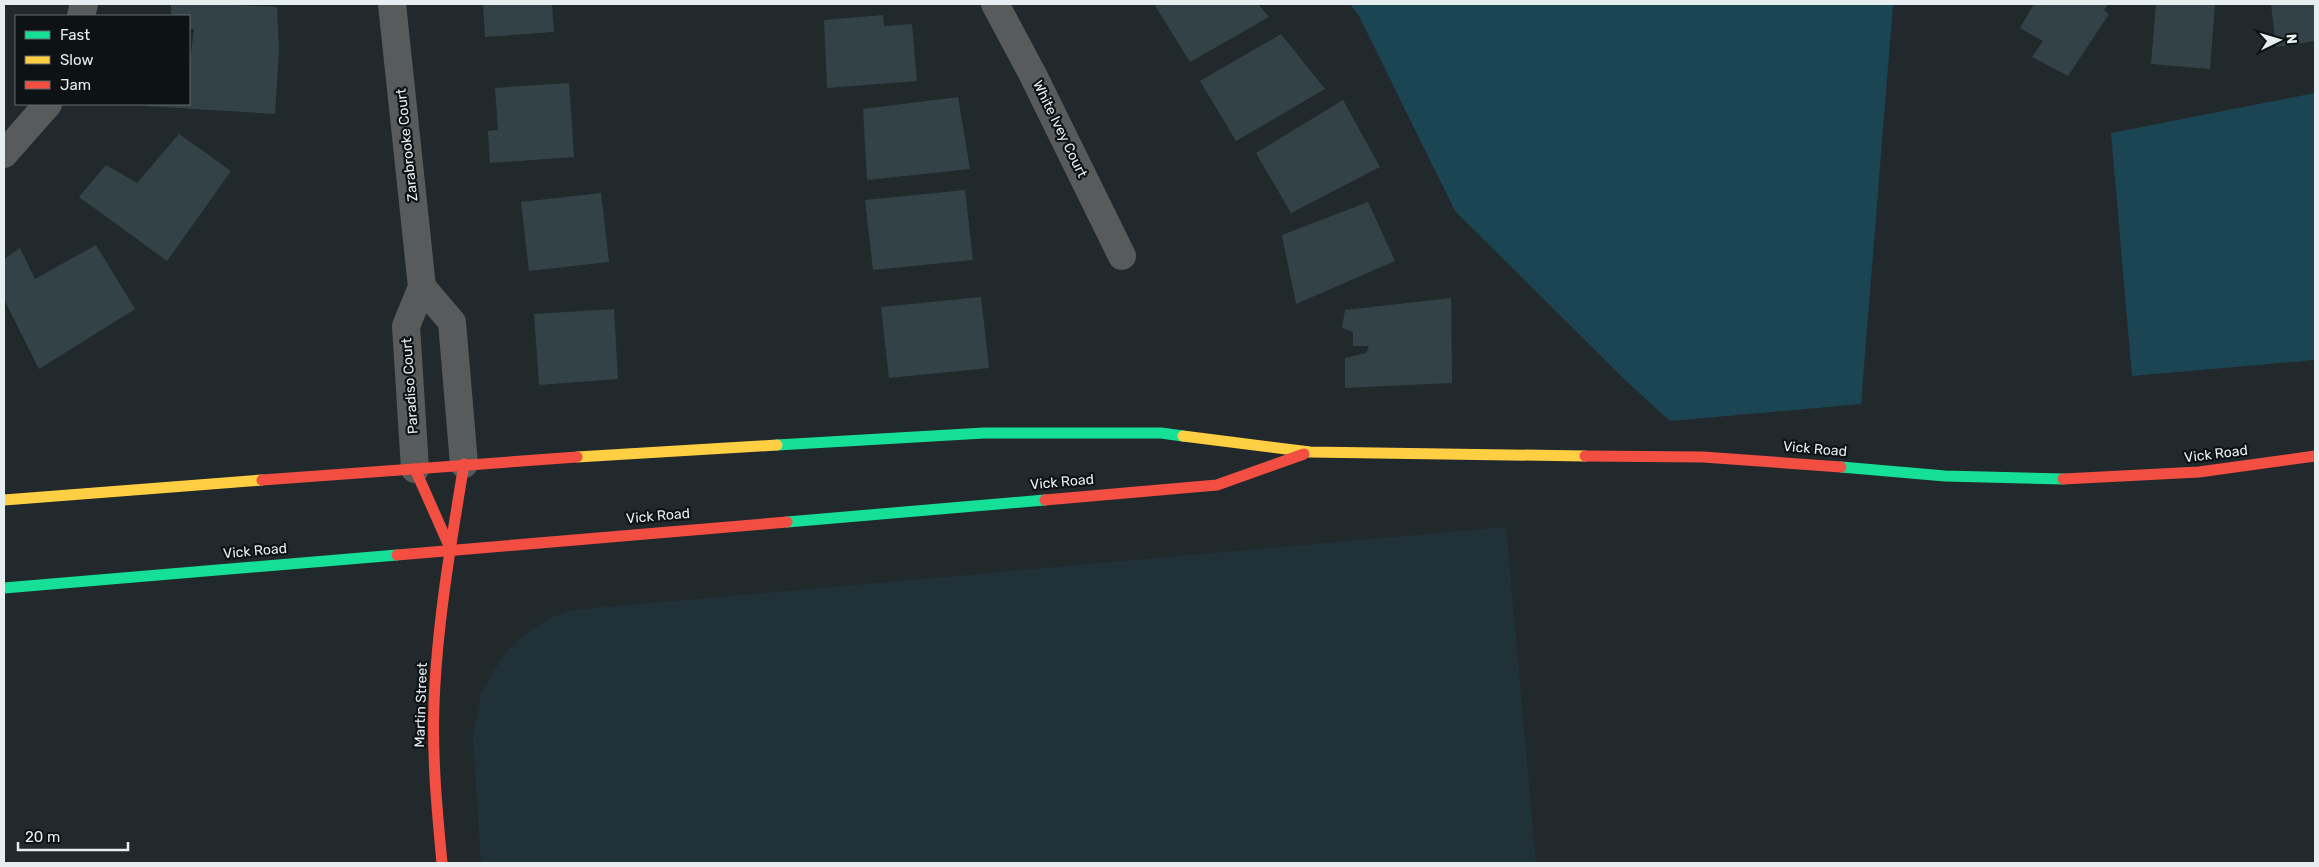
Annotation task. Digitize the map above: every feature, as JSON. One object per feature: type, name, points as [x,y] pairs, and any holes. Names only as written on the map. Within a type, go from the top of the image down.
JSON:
[{"type":"street","name":"Zarabrooke Court","points":[[392,4],[422,286]]},
{"type":"street","name":"White Ivey Court","points":[[995,4],[1032,73],[1122,256]]},
{"type":"street","points":[[4,154],[47,105]]},
{"type":"street","points":[[422,286],[452,322],[464,464]]},
{"type":"street","name":"Paradiso Court","points":[[415,468],[406,326],[422,286]]},
{"type":"street","name":"Vick Road","points":[[4,500],[464,464],[984,433],[1160,434],[1310,452],[1704,456],[1944,476],[2056,479],[2199,472],[2315,456]]},
{"type":"street","name":"Vick Road","points":[[4,588],[450,548],[1217,484],[1310,452]]},
{"type":"street","name":"Martin Street","points":[[442,863],[434,762],[434,683],[450,548],[464,464]]},
{"type":"street","points":[[415,468],[450,548]]},
{"type":"shaded area","points":[[1350,4],[1893,4],[1861,404],[1670,421],[1625,380],[1455,211],[1359,16]]},
{"type":"shaded area","points":[[2315,93],[2315,360],[2132,376],[2111,133]]},
{"type":"shaded area","points":[[1506,527],[1536,863],[481,863],[473,736],[481,694],[502,657],[517,641],[553,617],[573,610]]},
{"type":"building","points":[[171,4],[277,7],[279,50],[275,114],[146,106],[190,105],[190,61],[194,29],[190,29],[190,15],[171,15]]},
{"type":"building","points":[[483,4],[552,4],[554,32],[485,37]]},
{"type":"building","points":[[1154,4],[1258,4],[1269,17],[1190,62]]},
{"type":"building","points":[[2034,4],[2108,4],[2104,10],[2109,14],[2068,76],[2032,57],[2043,41],[2020,28]]},
{"type":"building","points":[[2156,4],[2215,4],[2210,69],[2151,64]]},
{"type":"building","points":[[2271,4],[2315,4],[2315,41],[2276,47]]},
{"type":"building","points":[[883,15],[884,26],[912,24],[917,81],[827,88],[824,20]]},
{"type":"building","points":[[1281,34],[1325,89],[1236,141],[1200,81]]},
{"type":"building","points":[[569,83],[574,157],[490,163],[488,131],[498,130],[495,88]]},
{"type":"building","points":[[958,97],[970,169],[867,180],[863,109]]},
{"type":"building","points":[[1343,100],[1380,167],[1291,213],[1256,153]]},
{"type":"building","points":[[179,134],[231,171],[167,261],[79,197],[106,165],[137,183]]},
{"type":"building","points":[[965,190],[973,260],[873,270],[865,200]]},
{"type":"building","points":[[601,193],[609,262],[529,271],[521,202]]},
{"type":"building","points":[[1368,202],[1395,261],[1296,304],[1282,235]]},
{"type":"building","points":[[96,245],[135,309],[39,369],[4,299],[4,259],[20,248],[35,279]]},
{"type":"building","points":[[981,297],[989,368],[889,378],[881,307]]},
{"type":"building","points":[[1451,298],[1452,383],[1345,388],[1345,358],[1366,353],[1369,346],[1353,346],[1353,332],[1342,328],[1345,310]]},
{"type":"building","points":[[614,309],[618,379],[539,385],[534,314]]},
{"type":"traffic: fast","points":[[777,445],[984,433],[1161,433],[1183,436]]},
{"type":"traffic: fast","points":[[1841,467],[1945,476],[2063,479]]},
{"type":"traffic: fast","points":[[787,522],[1045,500]]},
{"type":"traffic: fast","points":[[4,588],[397,555]]},
{"type":"traffic: slow","points":[[1183,436],[1310,452],[1585,456]]},
{"type":"traffic: slow","points":[[577,457],[777,445]]},
{"type":"traffic: slow","points":[[4,500],[262,480]]},
{"type":"traffic: jam","points":[[1045,500],[1217,485],[1304,454]]},
{"type":"traffic: jam","points":[[1585,456],[1703,457],[1841,467]]},
{"type":"traffic: jam","points":[[2063,479],[2199,472],[2315,456]]},
{"type":"traffic: jam","points":[[262,480],[577,457]]},
{"type":"traffic: jam","points":[[442,863],[434,764],[434,704],[445,584],[464,464]]},
{"type":"traffic: jam","points":[[415,469],[450,548]]},
{"type":"traffic: jam","points":[[397,555],[787,522]]}]
